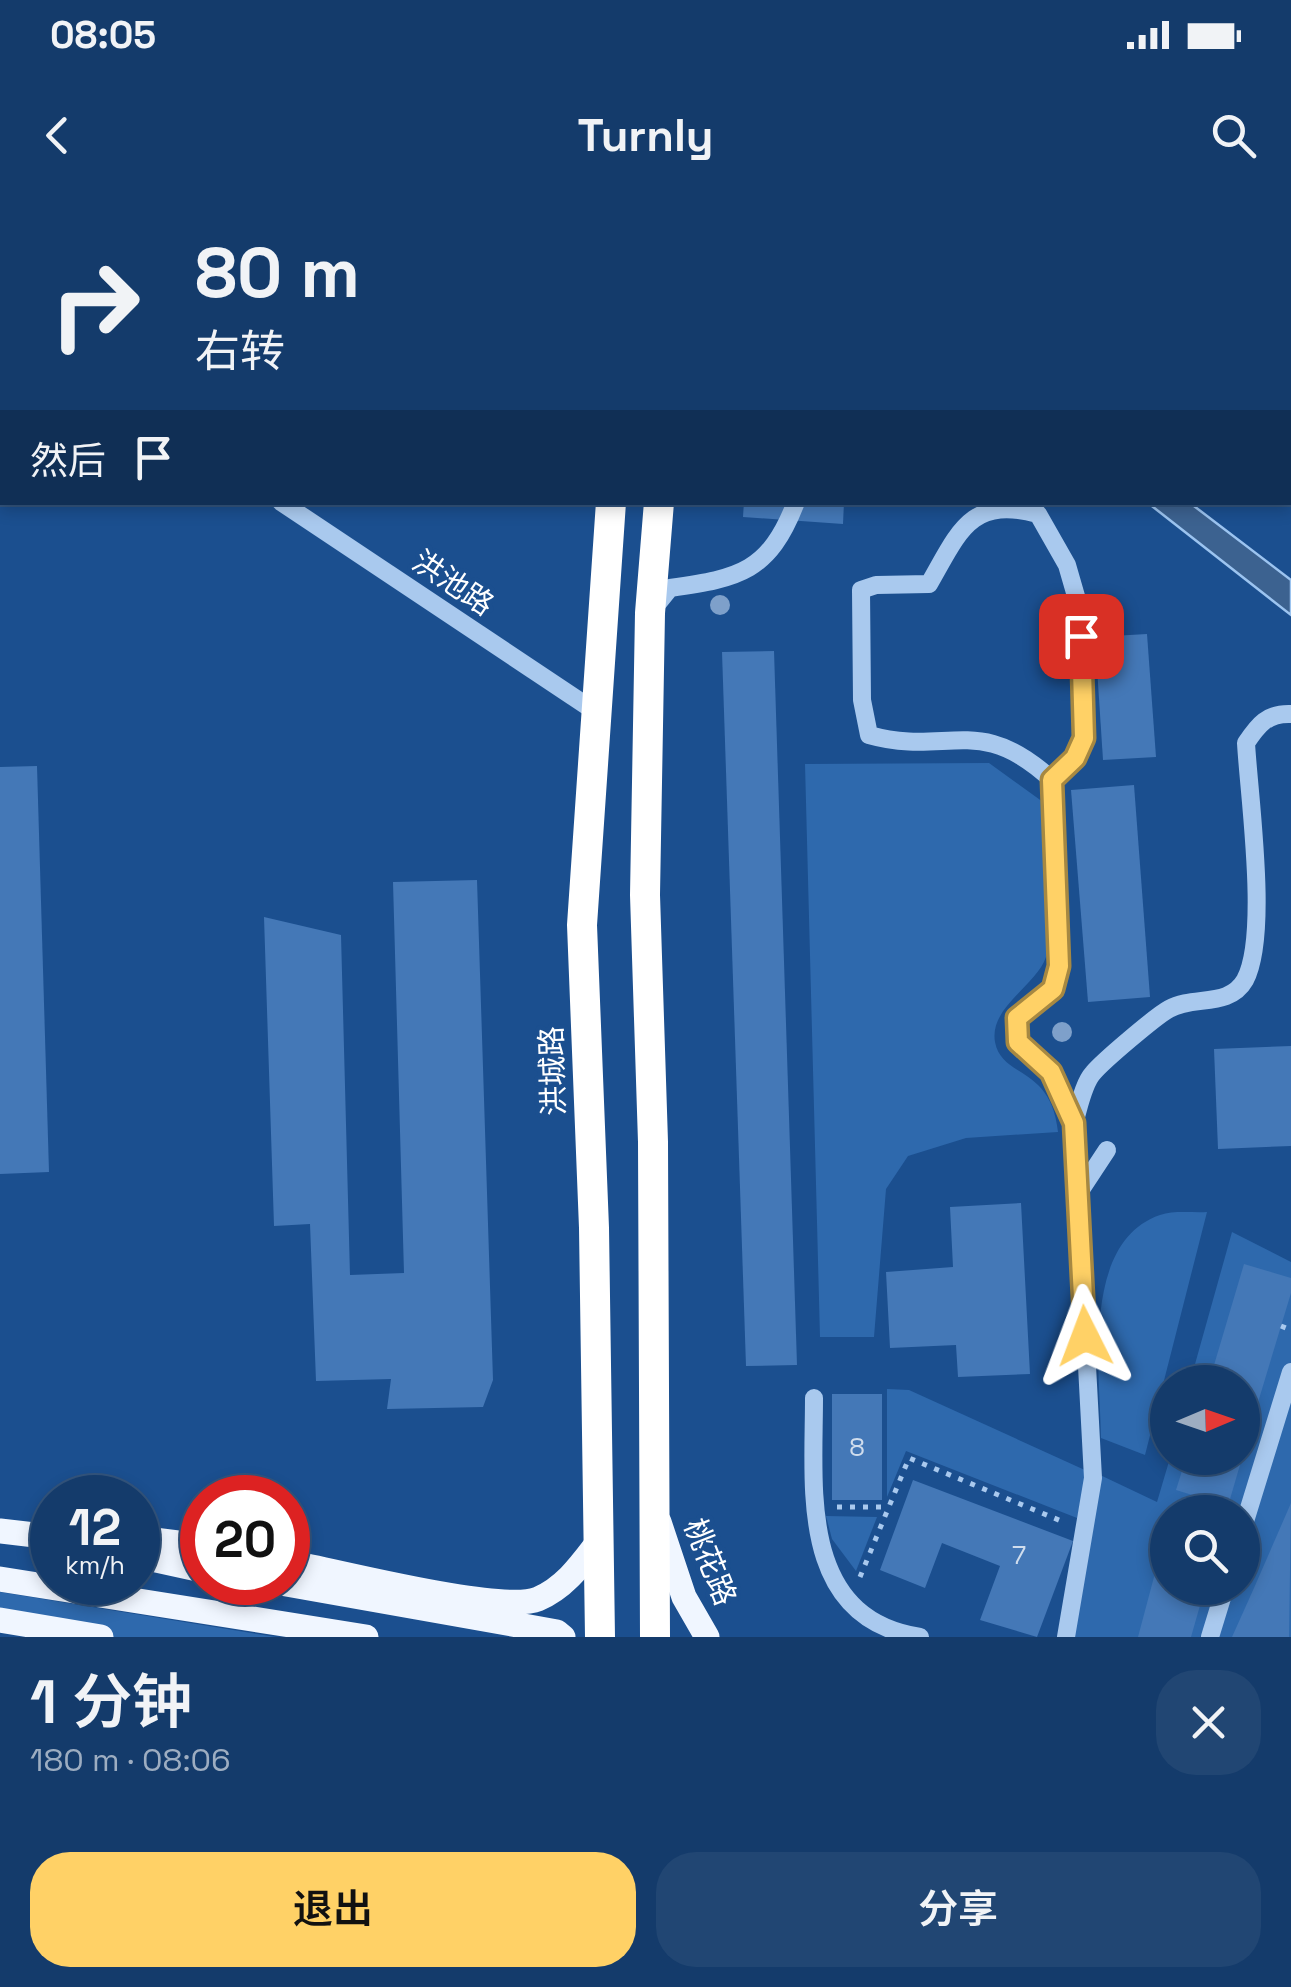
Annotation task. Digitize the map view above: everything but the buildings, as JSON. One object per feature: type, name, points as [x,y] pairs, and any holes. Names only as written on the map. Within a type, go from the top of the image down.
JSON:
[{"type":"highway","name":"洪城路","points":[[600,1637],[594,1228],[582,925],[611,505]]},
{"type":"highway","points":[[655,1637],[653,1142],[645,895],[650,613],[660,505]]},
{"type":"main road","name":"桃花路","points":[[655,1510],[684,1597],[707,1637]]},
{"type":"main road","points":[[0,1531],[30,1535]]},
{"type":"main road","points":[[310,1566],[499,1602],[536,1600],[570,1578],[599,1540]]},
{"type":"main road","points":[[0,1579],[366,1637]]},
{"type":"main road","points":[[310,1588],[557,1632],[563,1637]]},
{"type":"main road","points":[[0,1620],[102,1637]]},
{"type":"street","name":"洪池路","points":[[286,505],[594,710]]},
{"type":"street","points":[[650,613],[670,588],[729,580],[760,562],[782,537],[795,505]]},
{"type":"street","points":[[1052,780],[1075,758],[1084,738],[1080,610],[1066,565],[1038,514],[1013,507],[988,508],[960,529],[930,584],[876,585],[861,590],[862,700],[869,734],[902,744],[945,738],[998,742],[1030,759],[1052,780],[1059,966],[1053,989],[1017,1018],[1018,1042],[1051,1072],[1074,1123],[1092,1478],[1066,1637]]},
{"type":"street","points":[[1074,1123],[1090,1075],[1169,1009],[1199,1000],[1223,999],[1244,982],[1254,950],[1256,912],[1246,743],[1260,722],[1291,714]]},
{"type":"street","points":[[1078,1194],[1108,1150]]},
{"type":"street","points":[[1253,1495],[1291,1372]]},
{"type":"street","points":[[814,1398],[814,1526],[826,1566],[850,1601],[879,1623],[920,1637]]},
{"type":"street","points":[[1210,1637],[1220,1605]]},
{"type":"path","points":[[1281,1326],[1291,1330]]},
{"type":"path","points":[[850,1601],[909,1458],[1082,1530]]},
{"type":"path","points":[[814,1506],[889,1507]]},
{"type":"shaded area","points":[[1151,505],[1193,505],[1291,580],[1291,615]]},
{"type":"shaded area","points":[[989,763],[1043,802],[1046,957],[999,1018],[995,1042],[999,1054],[1046,1095],[1058,1132],[966,1138],[908,1156],[886,1189],[874,1337],[820,1337],[805,764]]},
{"type":"shaded area","points":[[1207,1212],[1168,1365],[1150,1365],[1150,1435],[1145,1455],[1101,1438],[1100,1312],[1117,1252],[1135,1230],[1160,1215]]},
{"type":"shaded area","points":[[1232,1232],[1291,1262],[1291,1637],[1070,1637],[1098,1474],[1150,1499],[1150,1605],[1260,1605],[1260,1495],[1159,1495],[1165,1475],[1260,1475],[1260,1365],[1195,1365]]},
{"type":"shaded area","points":[[887,1389],[909,1390],[1087,1471],[1077,1518],[906,1451],[887,1497]]},
{"type":"shaded area","points":[[826,1516],[877,1517],[856,1571],[832,1539]]},
{"type":"shaded area","points":[[0,1592],[30,1597],[30,1605],[80,1605],[276,1637],[44,1637],[0,1627]]},
{"type":"route","points":[[1081,636],[1084,738],[1075,758],[1052,780],[1059,966],[1053,989],[1017,1018],[1018,1042],[1051,1072],[1074,1123],[1085,1336]]}]
